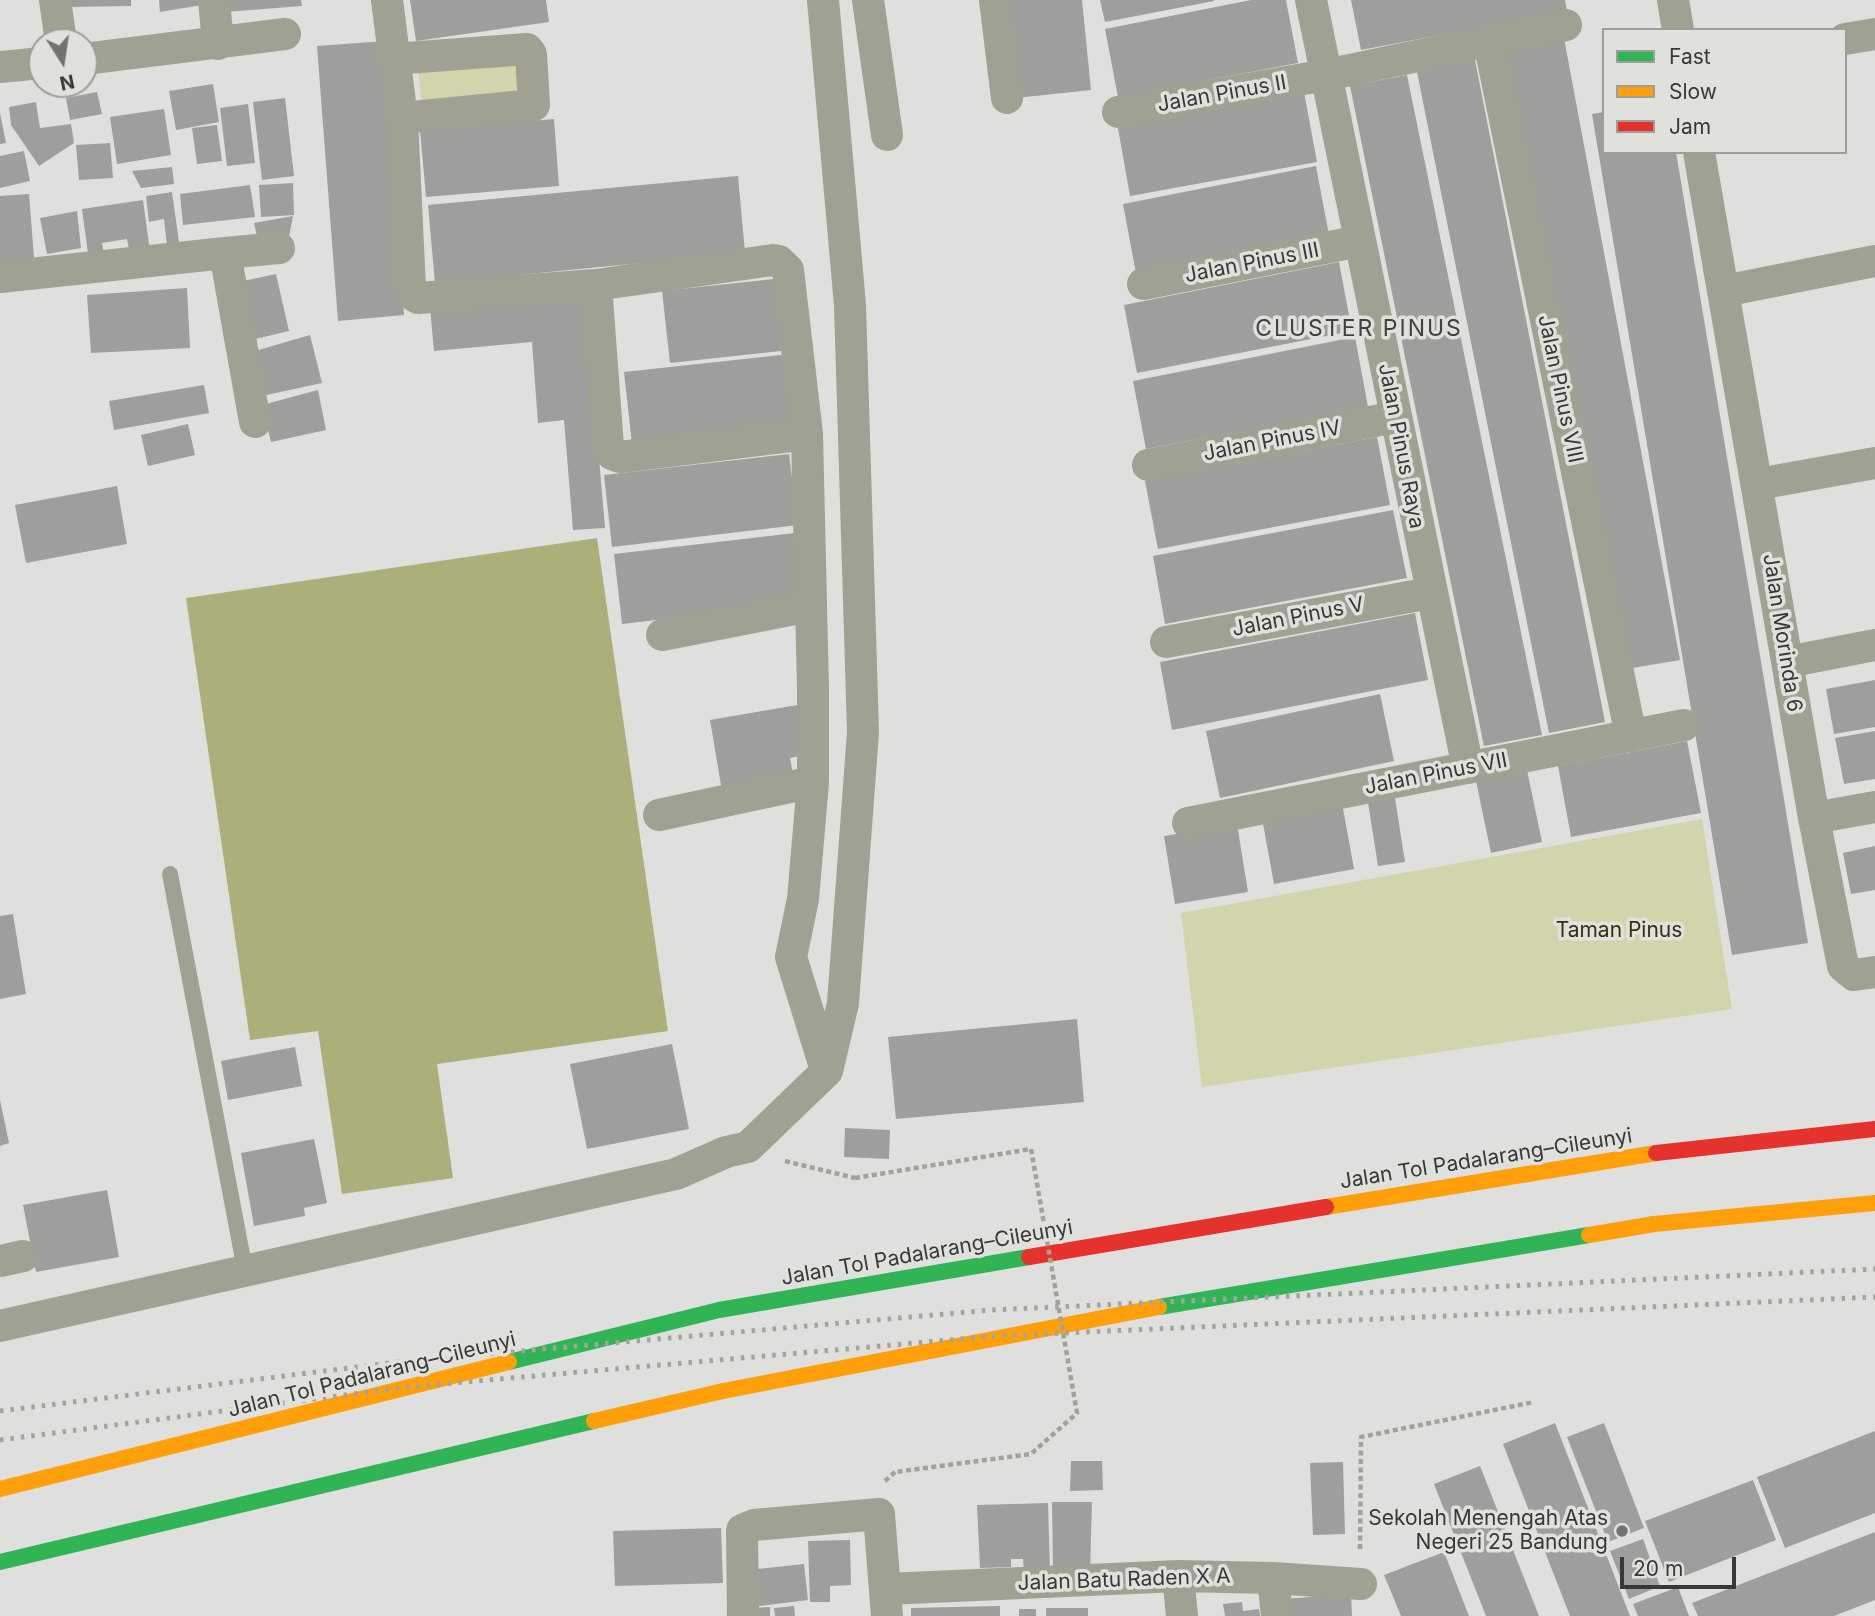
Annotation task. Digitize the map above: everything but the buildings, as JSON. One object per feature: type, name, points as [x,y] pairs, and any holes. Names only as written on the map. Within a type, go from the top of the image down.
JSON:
[{"type":"highway","name":"Jalan Tol Padalarang–Cileunyi","points":[[0,1489],[719,1310],[1615,1157],[1875,1129]]},
{"type":"highway","points":[[0,1562],[723,1391],[1098,1317],[1654,1224],[1875,1203]]},
{"type":"street","points":[[55,0],[59,28]]},
{"type":"street","points":[[214,0],[218,44]]},
{"type":"street","points":[[387,0],[402,118],[410,288],[413,295],[418,298],[596,285],[773,260],[785,265],[788,270],[807,434],[813,782],[803,899],[791,957],[827,1071]]},
{"type":"street","points":[[0,1326],[676,1174],[726,1152],[748,1147],[827,1071],[843,1003],[863,732],[850,305],[824,2],[867,0],[887,135]]},
{"type":"street","points":[[995,0],[1007,98]]},
{"type":"street","name":"Jalan Pinus Raya","points":[[1311,0],[1430,593],[1468,768]]},
{"type":"street","points":[[1673,0],[1678,28]]},
{"type":"street","points":[[1326,75],[1566,25]]},
{"type":"street","points":[[98,57],[285,34]]},
{"type":"street","points":[[1847,39],[1875,34]]},
{"type":"street","name":"Jalan Pinus VIII","points":[[1489,41],[1631,736]]},
{"type":"street","points":[[393,59],[527,49],[531,54],[534,105],[402,118]]},
{"type":"street","points":[[0,67],[28,64]]},
{"type":"street","name":"Jalan Pinus II","points":[[1118,112],[1326,75]]},
{"type":"street","name":"Jalan Morinda 6","points":[[1699,154],[1814,818],[1843,966],[1861,972]]},
{"type":"street","name":"Jalan Pinus III","points":[[1143,284],[1360,241]]},
{"type":"street","points":[[0,277],[279,248]]},
{"type":"street","points":[[225,253],[255,422]]},
{"type":"street","points":[[1724,291],[1875,261]]},
{"type":"street","points":[[596,285],[608,447],[612,454],[620,457],[807,434]]},
{"type":"street","name":"Jalan Pinus IV","points":[[1148,465],[1396,417]]},
{"type":"street","points":[[1758,484],[1875,463]]},
{"type":"street","name":"Jalan Pinus V","points":[[1166,642],[1430,593]]},
{"type":"street","points":[[662,635],[810,606]]},
{"type":"street","points":[[1787,662],[1875,645]]},
{"type":"street","name":"Jalan Pinus VII","points":[[1188,823],[1684,725]]},
{"type":"street","points":[[659,815],[813,782]]},
{"type":"street","points":[[1814,818],[1875,807]]},
{"type":"street","points":[[743,1616],[742,1530],[754,1525],[879,1514],[887,1602]]},
{"type":"street","points":[[1178,1576],[1182,1616]]},
{"type":"street","name":"Jalan Batu Raden X A","points":[[887,1602],[1178,1576],[1273,1578],[1361,1584]]},
{"type":"street","points":[[1273,1578],[1277,1616]]},
{"type":"lane","points":[[170,874],[236,1210],[245,1269]]},
{"type":"path","points":[[748,1147],[795,1165],[855,1178],[1031,1149],[1077,1413],[1031,1454],[895,1472]]},
{"type":"path","points":[[1361,1584],[1361,1437],[1534,1402]]},
{"type":"green space","points":[[519,58],[523,97],[422,107],[418,68]]},
{"type":"green space","name":"Taman Pinus","points":[[1702,819],[1732,1009],[1202,1087],[1181,913]]},
{"type":"shaded area","points":[[597,538],[668,1031],[437,1064],[453,1178],[342,1194],[318,1031],[250,1040],[186,598]]},
{"type":"railway","points":[[0,1411],[406,1361],[991,1310],[1875,1269]]},
{"type":"railway","points":[[0,1440],[407,1387],[996,1336],[1875,1297]]},
{"type":"traffic: fast","points":[[1159,1307],[1589,1235]]},
{"type":"traffic: fast","points":[[509,1362],[719,1310],[1029,1257]]},
{"type":"traffic: fast","points":[[0,1562],[594,1421]]},
{"type":"traffic: slow","points":[[1326,1207],[1656,1153]]},
{"type":"traffic: slow","points":[[1589,1235],[1654,1224],[1875,1203]]},
{"type":"traffic: slow","points":[[594,1421],[723,1391],[1159,1307]]},
{"type":"traffic: slow","points":[[0,1489],[509,1362]]},
{"type":"traffic: jam","points":[[1656,1153],[1875,1129]]},
{"type":"traffic: jam","points":[[1029,1257],[1326,1207]]},
{"type":"place","name":"Sekolah Menengah Atas Negeri 25 Bandung","points":[[1622,1531]]},
{"type":"district","name":"CLUSTER PINUS","points":[[1359,329]]}]
